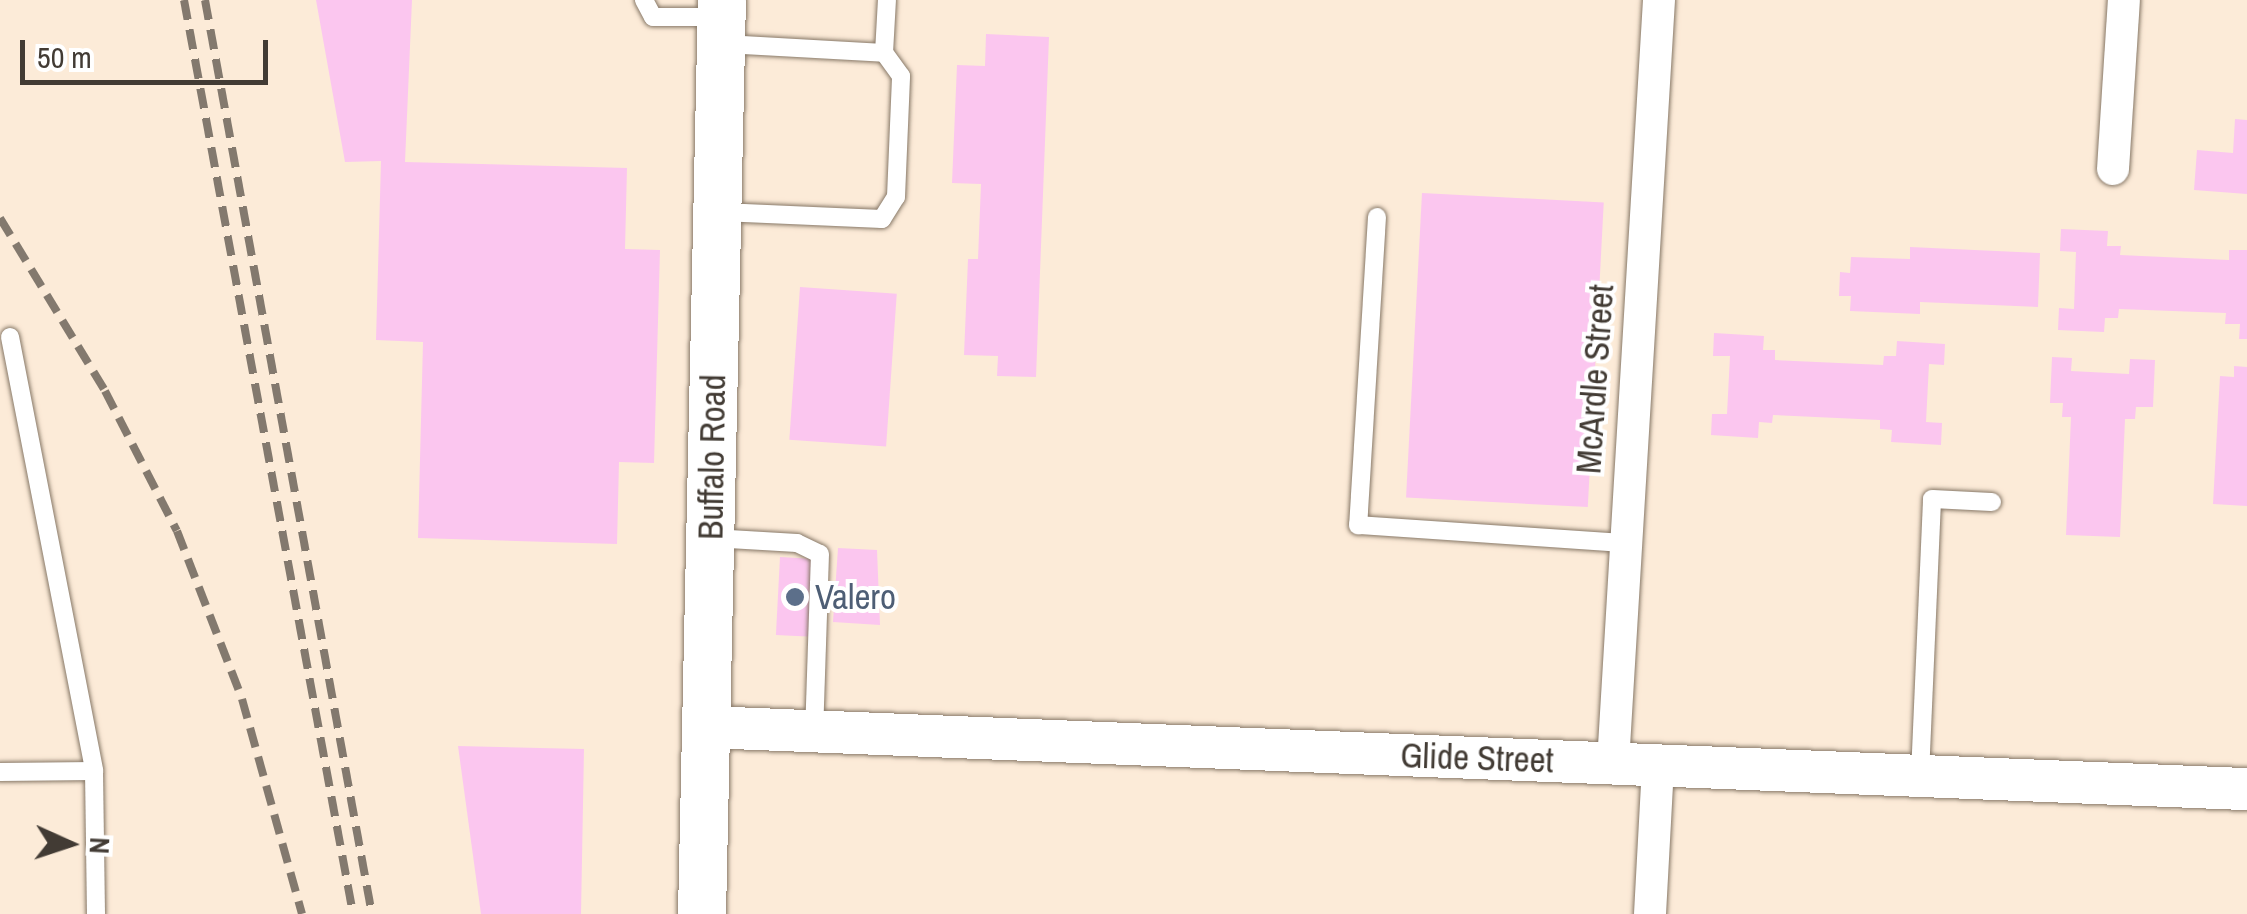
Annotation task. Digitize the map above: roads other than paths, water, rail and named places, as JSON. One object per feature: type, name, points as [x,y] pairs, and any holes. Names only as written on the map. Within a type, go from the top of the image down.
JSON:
[{"type":"main road","name":"Buffalo Road","points":[[702,914],[721,20]]},
{"type":"street","name":"McArdle Street","points":[[1613,763],[1659,0]]},
{"type":"street","points":[[2113,169],[2124,0]]},
{"type":"street","name":"Glide Street","points":[[707,726],[2247,789]]},
{"type":"street","points":[[1650,914],[1658,765]]},
{"type":"lane","points":[[644,0],[652,17],[721,20],[884,53]]},
{"type":"lane","points":[[717,212],[882,219],[896,197],[900,76],[884,53],[886,0]]},
{"type":"lane","points":[[1377,216],[1358,525],[1625,543]]},
{"type":"lane","points":[[10,337],[94,771],[96,914]]},
{"type":"lane","points":[[1920,776],[1932,499],[1992,502]]},
{"type":"lane","points":[[710,538],[797,543],[820,554],[814,731]]},
{"type":"lane","points":[[0,772],[94,771]]},
{"type":"railway","points":[[184,0],[353,914]]},
{"type":"railway","points":[[205,0],[372,914]]},
{"type":"railway","points":[[0,218],[105,391],[177,531],[242,699],[302,914]]},
{"type":"place","name":"Valero","points":[[795,597]]}]
